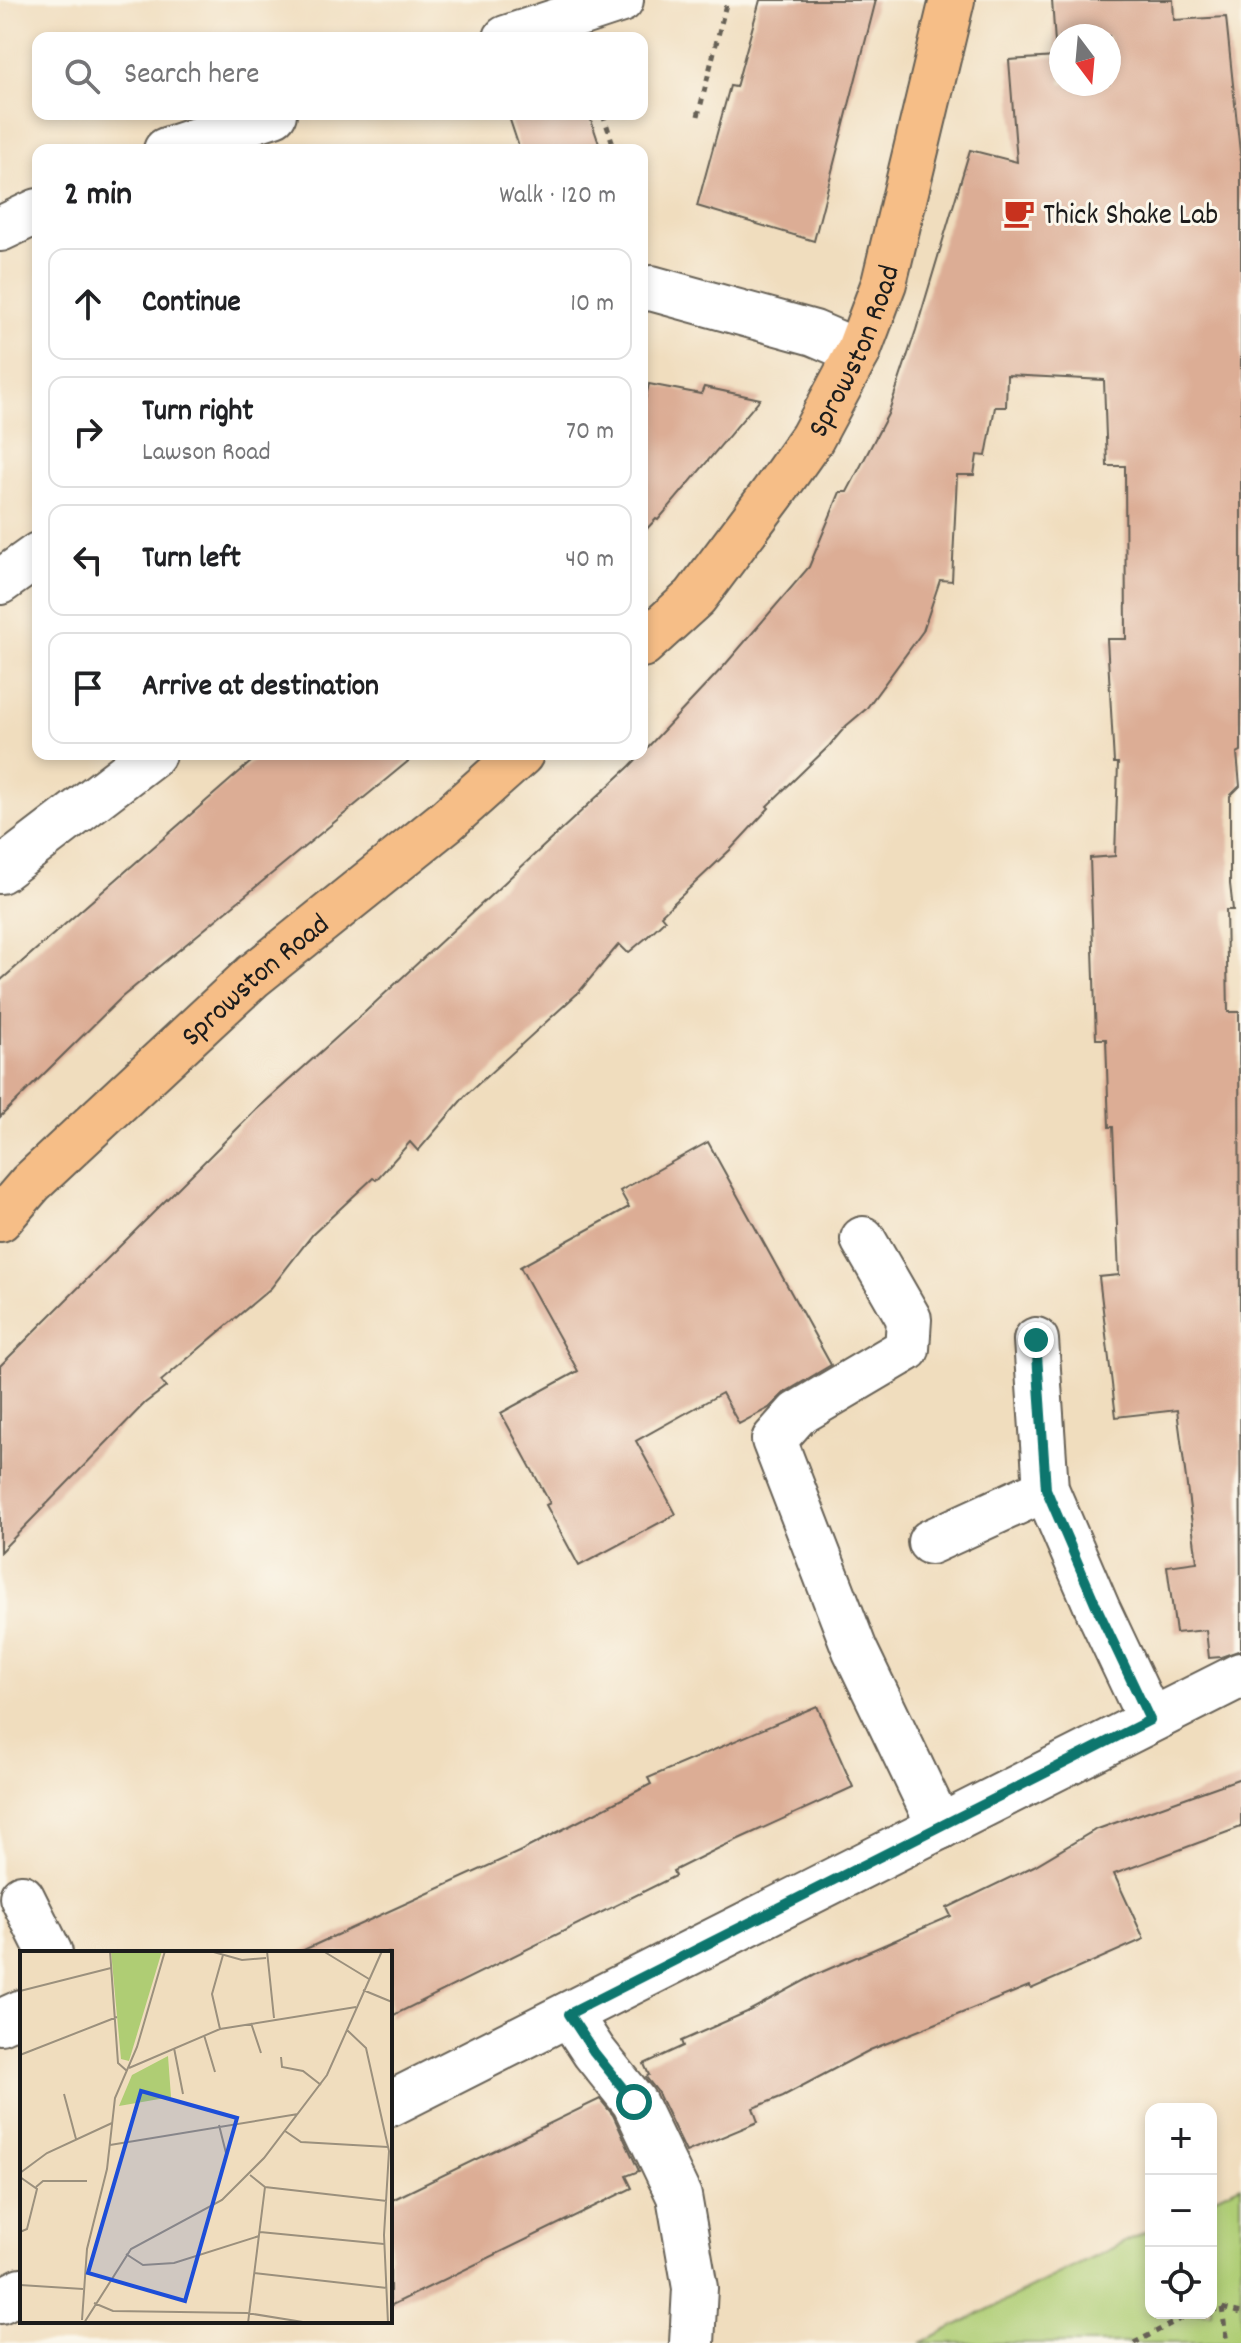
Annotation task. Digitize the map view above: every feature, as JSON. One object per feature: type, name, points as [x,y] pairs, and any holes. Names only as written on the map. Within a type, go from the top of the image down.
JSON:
[{"type":"main road","name":"Sprowston Road","points":[[648,640],[695,597],[773,493],[812,438],[858,352],[884,283],[952,0]]},
{"type":"main road","name":"Sprowston Road","points":[[0,1219],[31,1183],[253,976],[446,821],[514,760]]},
{"type":"street","points":[[524,32],[621,0]]},
{"type":"street","points":[[184,144],[256,120]]},
{"type":"street","points":[[0,229],[32,214]]},
{"type":"street","points":[[648,288],[814,333],[858,352]]},
{"type":"street","points":[[0,582],[32,559]]},
{"type":"street","points":[[0,871],[145,760]]},
{"type":"street","points":[[863,1239],[909,1319],[907,1349],[797,1414],[774,1440],[855,1650],[940,1827]]},
{"type":"street","points":[[1036,1340],[1046,1489],[1150,1720]]},
{"type":"street","points":[[930,1542],[1046,1489]]},
{"type":"street","points":[[392,2103],[1241,1675]]},
{"type":"street","points":[[22,1897],[49,1951]]},
{"type":"street","points":[[0,2022],[20,2013]]},
{"type":"street","points":[[569,2014],[594,2052],[634,2102],[679,2196],[695,2288],[692,2343]]},
{"type":"street","points":[[0,2301],[20,2291]]},
{"type":"path","points":[[698,116],[727,0]]},
{"type":"path","points":[[605,120],[613,144]]},
{"type":"path","points":[[1222,2308],[1227,2343]]},
{"type":"path","points":[[1217,2309],[1241,2313]]},
{"type":"path","points":[[1134,2343],[1180,2319]]},
{"type":"green space","points":[[1241,2185],[1241,2343],[920,2343],[1145,2232],[1145,2319],[1217,2319],[1217,2196]]},
{"type":"building","points":[[760,0],[876,0],[814,241],[697,206],[730,86],[736,87]]},
{"type":"building","points":[[1052,0],[1173,0],[1174,20],[1226,17],[1241,162],[1241,751],[1237,753],[1240,786],[1230,796],[1233,910],[1226,910],[1228,1012],[1239,1012],[1241,1650],[1209,1658],[1206,1630],[1176,1633],[1167,1566],[1197,1562],[1177,1410],[1116,1417],[1099,1277],[1119,1275],[1106,1039],[1096,1039],[1090,858],[1115,856],[1118,763],[1114,763],[1107,639],[1126,639],[1125,466],[1107,466],[1104,380],[1007,375],[1006,407],[995,407],[986,456],[977,455],[974,475],[957,475],[952,581],[940,580],[923,631],[866,709],[767,806],[769,808],[730,850],[661,915],[665,920],[628,953],[619,944],[579,992],[465,1096],[418,1151],[410,1142],[376,1180],[373,1178],[313,1234],[271,1288],[161,1381],[166,1387],[145,1403],[0,1552],[0,1366],[256,1110],[636,760],[648,760],[648,747],[724,666],[809,567],[840,492],[847,492],[888,414],[970,150],[1017,162],[1009,60],[1049,57],[1049,96],[1121,96],[1121,24],[1054,24]]},
{"type":"building","points":[[510,120],[591,120],[599,144],[518,144]]},
{"type":"building","points":[[649,384],[701,394],[704,387],[760,399],[658,520],[648,528]]},
{"type":"building","points":[[253,760],[410,760],[122,997],[0,1117],[0,981]]},
{"type":"building","points":[[708,1142],[831,1365],[784,1393],[769,1408],[739,1424],[722,1393],[636,1441],[676,1514],[579,1566],[546,1505],[550,1503],[501,1413],[578,1371],[520,1267],[629,1207],[620,1191]]},
{"type":"building","points":[[817,1706],[853,1787],[719,1848],[673,1871],[675,1876],[392,2016],[392,1951],[301,1951],[521,1851],[651,1784],[648,1778]]},
{"type":"building","points":[[1241,1778],[1241,1827],[1114,1874],[1144,1939],[1031,1989],[1029,1986],[870,2050],[783,2096],[753,2108],[758,2122],[686,2152],[657,2091],[646,2077],[649,2075],[644,2064],[683,2046],[681,2041],[747,2012],[815,1975],[951,1916],[947,1908],[1034,1866],[1095,1830]]},
{"type":"building","points":[[600,2099],[613,2115],[639,2171],[626,2176],[632,2188],[392,2305],[392,2200]]},
{"type":"place","name":"Thick Shake Lab","points":[[1019,213]]},
{"type":"route","points":[[634,2102],[594,2052],[569,2014],[1150,1720],[1046,1489],[1036,1340]]}]
